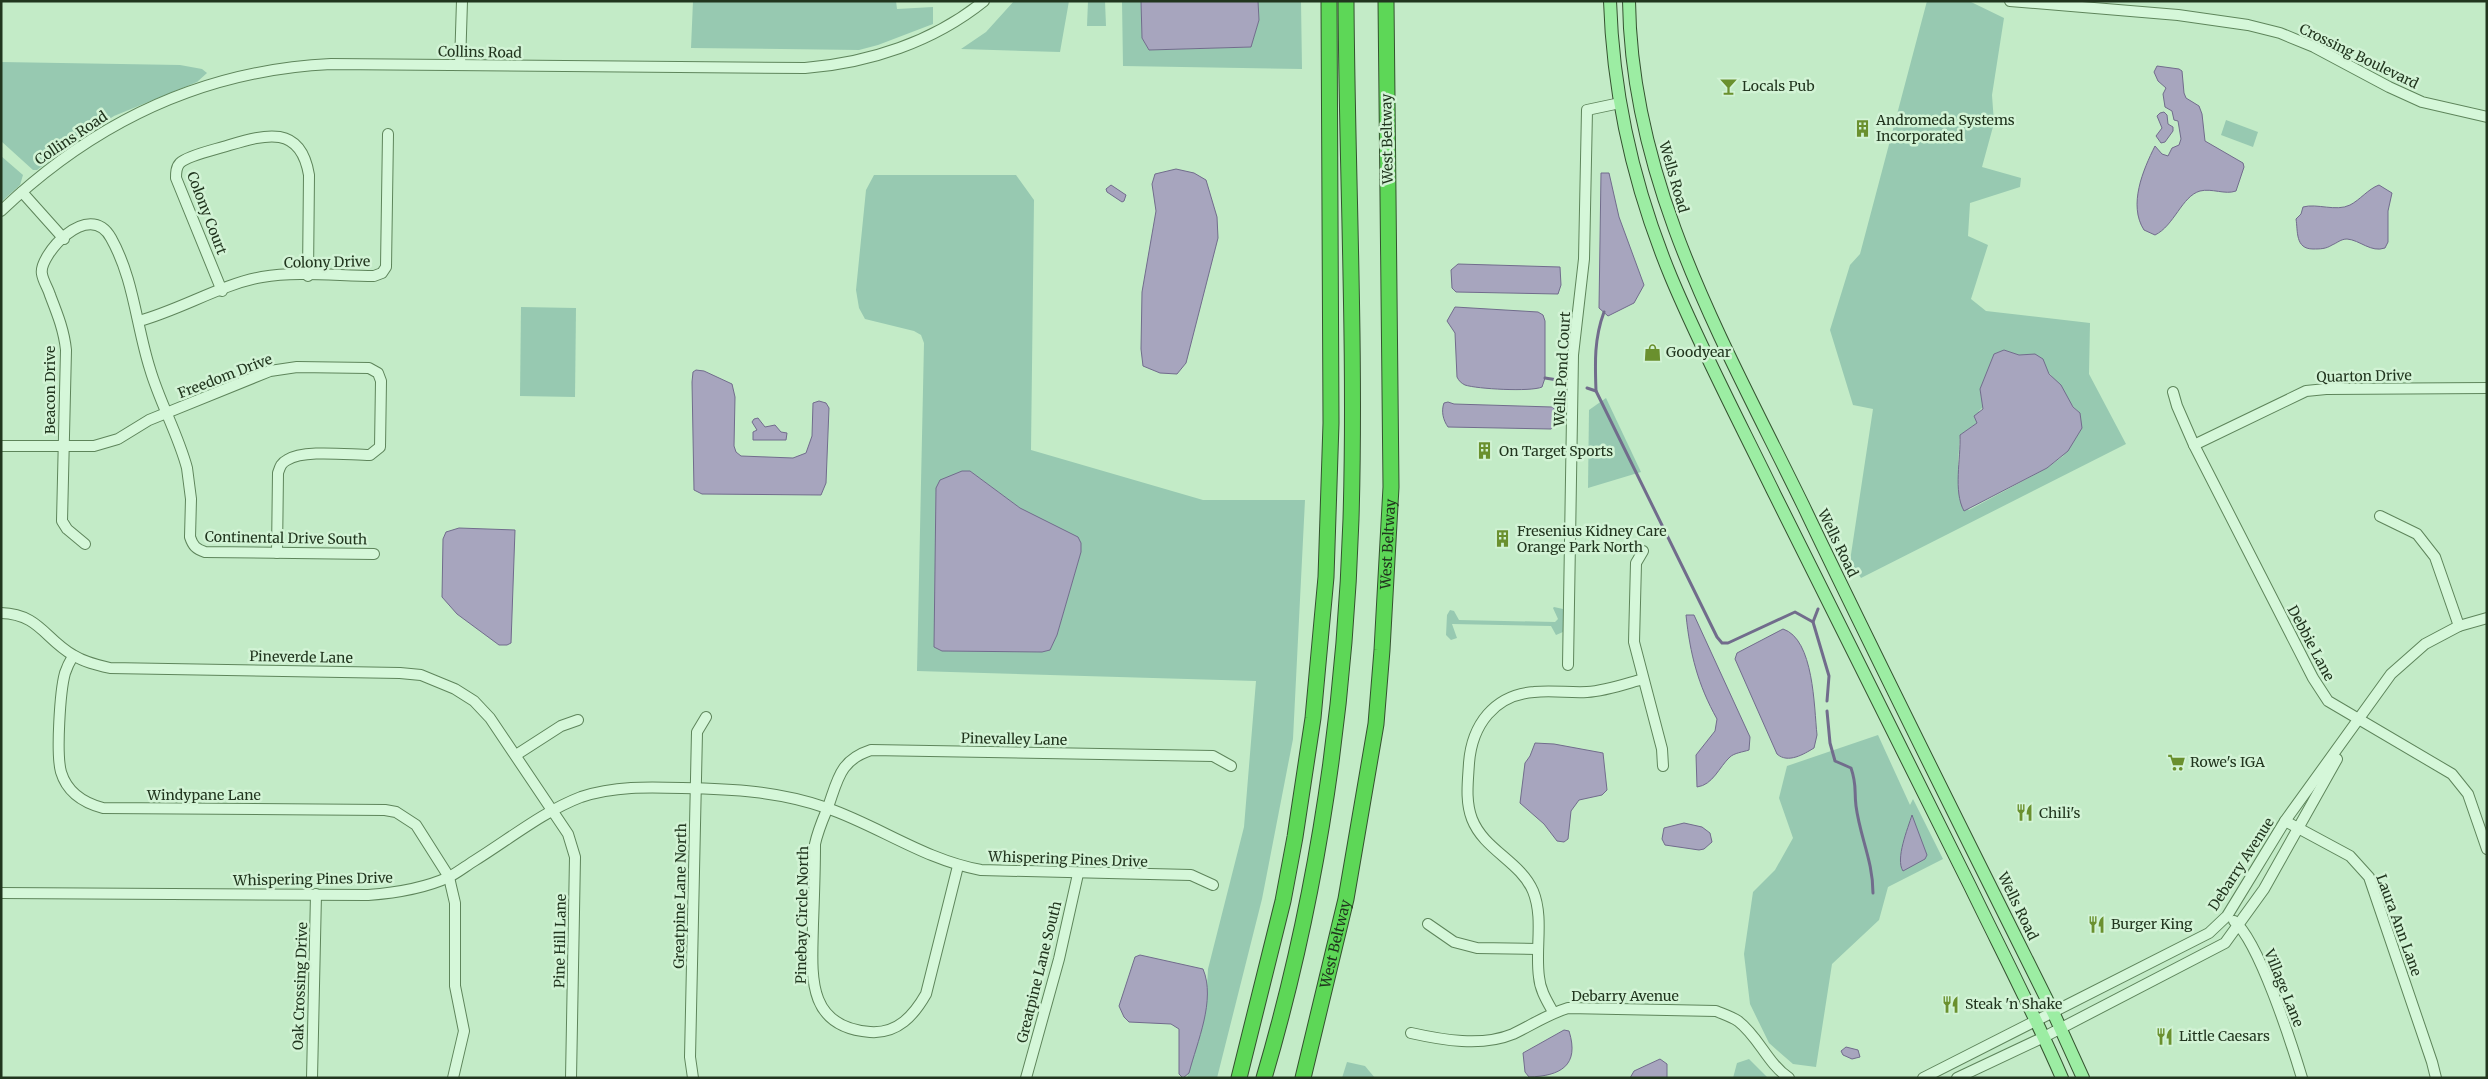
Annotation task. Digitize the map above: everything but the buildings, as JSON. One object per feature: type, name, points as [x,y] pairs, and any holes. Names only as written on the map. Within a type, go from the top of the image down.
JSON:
[{"type":"highway","points":[[1239,1078],[1283,901],[1296,837],[1313,718],[1325,596],[1330,499],[1331,423],[1329,1]]},
{"type":"highway","points":[[1264,1078],[1296,952],[1314,864],[1336,718],[1347,591],[1351,521],[1352,391],[1346,1]]},
{"type":"highway","name":"West Beltway","points":[[1305,1074],[1346,899],[1361,814],[1376,724],[1386,602],[1391,487],[1386,1]]},
{"type":"main road","points":[[1610,1],[1620,102],[1634,164],[1650,220],[1691,322],[2036,1020],[2062,1078]]},
{"type":"main road","name":"Wells Road","points":[[1629,1],[1633,55],[1652,156],[1668,214],[1691,274],[1711,319],[2053,1012],[2083,1078]]},
{"type":"main road","points":[[1728,398],[1744,404],[1765,447],[1781,460]]},
{"type":"street","points":[[460,65],[462,1]]},
{"type":"street","name":"Collins Road","points":[[1,211],[78,147],[118,123],[158,103],[202,87],[265,71],[306,66],[460,65],[805,68],[836,66],[870,58],[903,47],[935,32],[984,1]]},
{"type":"street","name":"Crossing Boulevard","points":[[2010,1],[2178,15],[2248,25],[2280,33],[2314,47],[2389,87],[2422,102],[2487,117]]},
{"type":"street","name":"Wells Pond Court","points":[[1568,665],[1573,355],[1584,259],[1587,110],[1620,102]]},
{"type":"street","name":"Colony Drive","points":[[139,322],[164,315],[222,291],[263,277],[374,276],[382,274],[386,267],[388,134]]},
{"type":"street","name":"Colony Court","points":[[222,291],[176,178],[176,170],[180,163],[208,151],[262,135],[286,138],[296,145],[307,162],[310,175],[308,276]]},
{"type":"street","points":[[22,192],[64,239]]},
{"type":"street","name":"Continental Drive South","points":[[64,239],[80,225],[88,222],[97,223],[107,231],[128,278],[150,370],[184,455],[190,482],[190,537],[192,544],[197,550],[204,552],[374,554]]},
{"type":"street","name":"Beacon Drive","points":[[64,239],[42,262],[42,273],[64,336],[62,520],[67,529],[85,544]]},
{"type":"street","name":"Freedom Drive","points":[[1,446],[106,444],[167,413],[252,378],[280,369],[369,368],[378,373],[381,381],[381,441],[376,451],[370,455],[306,455],[286,460],[281,465],[278,473],[277,553]]},
{"type":"street","name":"Quarton Drive","points":[[2194,445],[2306,391],[2326,389],[2487,388]]},
{"type":"street","name":"Debbie Lane","points":[[2173,392],[2194,445],[2313,678],[2328,700],[2452,774],[2468,794],[2487,849]]},
{"type":"street","points":[[2380,516],[2417,534],[2435,557],[2459,626]]},
{"type":"street","points":[[1644,551],[1636,564],[1633,630],[1643,679],[1662,749],[1663,766]]},
{"type":"street","name":"Pineverde Lane","points":[[1,613],[31,620],[73,656],[92,664],[110,668],[400,673],[421,675],[454,688],[474,701],[490,718],[554,810]]},
{"type":"street","name":"Debarry Avenue","points":[[1923,1078],[2209,933],[2227,916],[2285,822],[2391,674],[2425,644],[2459,626],[2487,618]]},
{"type":"street","name":"Windypane Lane","points":[[73,656],[65,672],[62,694],[61,773],[76,796],[88,804],[103,808],[396,812],[416,825],[449,877],[455,903],[455,986],[464,1030],[453,1078]]},
{"type":"street","points":[[1553,1012],[1540,987],[1538,914],[1532,890],[1518,868],[1488,844],[1472,819],[1467,790],[1470,752],[1476,730],[1484,718],[1496,706],[1520,694],[1589,692],[1643,679]]},
{"type":"street","name":"Greatpine Lane North","points":[[693,1078],[690,1058],[697,732],[706,718]]},
{"type":"street","name":"Debarry Avenue","points":[[1957,1078],[2044,1037],[2059,1027],[2225,943],[2264,889],[2360,719]]},
{"type":"street","points":[[516,755],[561,726],[578,720]]},
{"type":"street","name":"Pinevalley Lane","points":[[828,808],[840,773],[844,767],[859,754],[871,750],[1213,756],[1232,766]]},
{"type":"street","name":"Whispering Pines Drive","points":[[1,892],[387,894],[406,891],[449,877],[554,810],[580,798],[617,789],[640,787],[734,788],[774,793],[828,808],[958,866],[998,872],[1191,875],[1213,885]]},
{"type":"street","name":"Pinebay Circle North","points":[[828,808],[818,829],[815,844],[812,977],[818,999],[830,1018],[844,1027],[875,1033],[889,1030],[903,1023],[916,1012],[926,994],[958,866]]},
{"type":"street","name":"Pine Hill Lane","points":[[554,810],[568,834],[575,857],[571,1078]]},
{"type":"street","name":"Laura Ann Lane","points":[[2285,822],[2350,856],[2369,877],[2436,1078]]},
{"type":"street","name":"Greatpine Lane South","points":[[1026,1078],[1059,959],[1078,874]]},
{"type":"street","name":"Oak Crossing Drive","points":[[312,1078],[316,894]]},
{"type":"street","name":"Village Lane","points":[[2227,916],[2238,925],[2254,950],[2289,1036],[2302,1078]]},
{"type":"street","points":[[1428,924],[1454,942],[1471,947],[1538,949]]},
{"type":"street","name":"Debarry Avenue","points":[[1411,1033],[1445,1040],[1499,1038],[1512,1034],[1553,1012],[1568,1008],[1716,1011],[1737,1021],[1756,1040],[1776,1069],[1789,1078]]},
{"type":"green space","points":[[693,1],[896,1],[897,9],[933,7],[933,24],[878,45],[859,50],[691,48]]},
{"type":"green space","points":[[1014,1],[1069,1],[1060,52],[961,49],[986,32]]},
{"type":"green space","points":[[1088,1],[1105,1],[1106,26],[1087,26]]},
{"type":"green space","points":[[1122,1],[1141,1],[1142,38],[1149,50],[1251,47],[1259,20],[1258,1],[1301,1],[1302,69],[1123,66]]},
{"type":"green space","points":[[1927,1],[1969,1],[2004,18],[1992,95],[1994,123],[1982,167],[2021,178],[2020,187],[1970,203],[1968,236],[1988,245],[1971,299],[1986,311],[2090,323],[2089,374],[2126,444],[1861,578],[1850,561],[1873,409],[1853,405],[1830,330],[1850,265],[1860,254]],"holes":[[[2004,350],[2037,363],[2051,375],[2080,413],[2081,430],[2063,456],[2047,468],[1969,510],[1960,502],[1958,483],[1960,474],[1958,463],[1960,435],[1977,423],[1979,411],[1983,407],[1980,389],[1994,354]]]},
{"type":"green space","points":[[1,62],[180,65],[202,69],[207,73],[197,82],[114,116],[70,145],[37,170],[33,170],[1,141]]},
{"type":"green space","points":[[2226,120],[2258,132],[2253,147],[2221,135]]},
{"type":"green space","points":[[1,156],[23,175],[20,185],[1,202]]},
{"type":"green space","points":[[874,175],[1016,175],[1034,200],[1031,450],[1203,500],[1305,500],[1293,739],[1262,899],[1217,1078],[1187,1078],[1206,1004],[1208,969],[1244,827],[1256,681],[917,671],[924,343],[921,335],[914,331],[865,319],[859,308],[856,290],[866,190]],"holes":[[[970,471],[1020,508],[1081,543],[1081,552],[1057,635],[1050,650],[1042,652],[942,651],[934,647],[936,488]]]},
{"type":"green space","points":[[521,307],[576,308],[575,397],[520,396]]},
{"type":"green space","points":[[1606,398],[1641,472],[1588,488],[1589,410]]},
{"type":"green space","points":[[1554,607],[1563,609],[1563,632],[1556,635],[1551,626],[1452,624],[1457,638],[1451,640],[1446,635],[1447,615],[1450,610],[1454,611],[1459,620],[1555,622],[1558,619]]},
{"type":"green space","points":[[1878,735],[1910,805],[1913,799],[1943,859],[1888,887],[1879,920],[1832,964],[1816,1067],[1793,1064],[1769,1043],[1750,1004],[1744,954],[1753,892],[1775,870],[1793,838],[1779,798],[1787,766]]},
{"type":"green space","points":[[1749,1059],[1768,1078],[1733,1078],[1737,1063]]},
{"type":"green space","points":[[1347,1062],[1365,1066],[1375,1078],[1342,1078]]},
{"type":"water","points":[[1141,1],[1258,1],[1259,20],[1251,47],[1149,50],[1142,38]]},
{"type":"water","points":[[2157,66],[2182,71],[2186,98],[2199,106],[2202,114],[2205,141],[2243,163],[2244,167],[2236,191],[2205,190],[2194,194],[2168,225],[2155,235],[2144,230],[2139,220],[2137,199],[2139,188],[2155,146],[2162,154],[2168,156],[2172,148],[2179,145],[2181,139],[2178,121],[2174,120],[2172,111],[2165,107],[2163,94],[2166,88],[2158,81],[2154,72]]},
{"type":"water","points":[[2164,112],[2167,115],[2168,124],[2173,127],[2173,131],[2165,142],[2161,143],[2156,136],[2162,128],[2157,116]]},
{"type":"water","points":[[1176,169],[1194,173],[1206,180],[1217,217],[1218,238],[1186,363],[1177,374],[1160,373],[1143,366],[1141,349],[1142,292],[1156,211],[1152,184],[1155,174]]},
{"type":"water","points":[[1601,173],[1609,173],[1619,217],[1644,285],[1634,303],[1608,316],[1599,308]]},
{"type":"water","points":[[1111,185],[1126,195],[1124,201],[1122,202],[1107,192],[1106,189]]},
{"type":"water","points":[[2379,185],[2392,193],[2388,211],[2388,242],[2385,248],[2370,248],[2347,239],[2321,249],[2307,248],[2300,243],[2296,219],[2301,214],[2303,207],[2345,207],[2354,203]]},
{"type":"water","points":[[1458,264],[1560,267],[1561,285],[1558,294],[1456,292],[1452,288],[1451,270]]},
{"type":"water","points":[[1455,307],[1538,312],[1543,315],[1545,321],[1545,378],[1542,387],[1516,390],[1492,389],[1465,385],[1460,382],[1457,377],[1455,333],[1447,321]]},
{"type":"water","points":[[2004,350],[2019,355],[2035,354],[2043,359],[2049,374],[2061,385],[2073,407],[2080,413],[2082,428],[2068,451],[2047,468],[1964,511],[1958,484],[1960,435],[1977,423],[1974,416],[1983,409],[1980,389],[1994,354]]},
{"type":"water","points":[[696,370],[704,371],[732,384],[735,397],[734,446],[736,452],[741,456],[793,458],[806,453],[812,436],[813,403],[819,401],[826,403],[829,408],[826,483],[821,495],[702,494],[694,490],[692,382],[693,372]]},
{"type":"water","points":[[1444,403],[1454,404],[1552,407],[1557,411],[1556,425],[1551,429],[1448,427],[1444,418],[1443,406]]},
{"type":"water","points":[[758,418],[765,427],[775,425],[781,432],[787,433],[786,440],[753,440],[753,432],[757,430],[752,422]]},
{"type":"water","points":[[962,471],[970,471],[1020,508],[1078,537],[1081,543],[1081,552],[1057,635],[1050,650],[1042,652],[942,651],[934,647],[936,488],[940,480]]},
{"type":"water","points":[[459,528],[515,530],[511,643],[507,645],[499,645],[457,614],[442,597],[443,539],[446,532]]},
{"type":"water","points":[[1686,615],[1694,615],[1750,737],[1749,750],[1732,756],[1712,779],[1703,786],[1697,787],[1696,755],[1715,731],[1717,719],[1696,669]]},
{"type":"water","points":[[1783,629],[1793,635],[1801,646],[1807,660],[1813,692],[1817,735],[1814,748],[1791,758],[1781,757],[1777,754],[1735,659],[1737,653]]},
{"type":"water","points":[[1535,743],[1554,744],[1603,753],[1607,790],[1602,795],[1579,800],[1571,811],[1568,839],[1564,842],[1557,841],[1544,824],[1520,803],[1525,763]]},
{"type":"water","points":[[1912,815],[1927,855],[1925,859],[1903,871],[1900,859],[1901,851]]},
{"type":"water","points":[[1684,823],[1702,827],[1710,833],[1712,842],[1704,849],[1699,850],[1665,845],[1662,839],[1664,828]]},
{"type":"water","points":[[1140,955],[1203,969],[1207,994],[1204,1021],[1189,1073],[1183,1078],[1179,1074],[1179,1029],[1171,1024],[1129,1022],[1124,1017],[1119,1006],[1135,957]]},
{"type":"water","points":[[1564,1030],[1569,1031],[1572,1043],[1572,1053],[1565,1067],[1550,1074],[1529,1077],[1525,1072],[1523,1053]]},
{"type":"water","points":[[1846,1047],[1858,1050],[1860,1057],[1852,1059],[1843,1055],[1841,1051]]},
{"type":"water","points":[[1660,1059],[1667,1064],[1667,1078],[1630,1078],[1634,1071]]},
{"type":"waterway","points":[[1604,312],[1597,341],[1595,361],[1596,391],[1717,637],[1722,643],[1728,643],[1795,612],[1813,622],[1818,609]]},
{"type":"waterway","points":[[1545,378],[1564,381]]},
{"type":"waterway","points":[[1587,388],[1596,391]]},
{"type":"waterway","points":[[1813,622],[1829,676],[1827,701]]},
{"type":"waterway","points":[[1827,711],[1830,743],[1835,761],[1851,768],[1853,774],[1855,800],[1871,870],[1873,893]]},
{"type":"place","name":"Locals Pub","points":[[1728,86]]},
{"type":"place","name":"Andromeda Systems Incorporated","points":[[1862,128]]},
{"type":"place","name":"Goodyear","points":[[1652,352]]},
{"type":"place","name":"On Target Sports","points":[[1485,451]]},
{"type":"place","name":"Fresenius Kidney Care Orange Park North","points":[[1503,539]]},
{"type":"place","name":"Rowe's IGA","points":[[2176,762]]},
{"type":"place","name":"Chili's","points":[[2025,813]]},
{"type":"place","name":"Burger King","points":[[2097,924]]},
{"type":"place","name":"Steak 'n Shake","points":[[1951,1004]]},
{"type":"place","name":"Little Caesars","points":[[2165,1036]]}]
